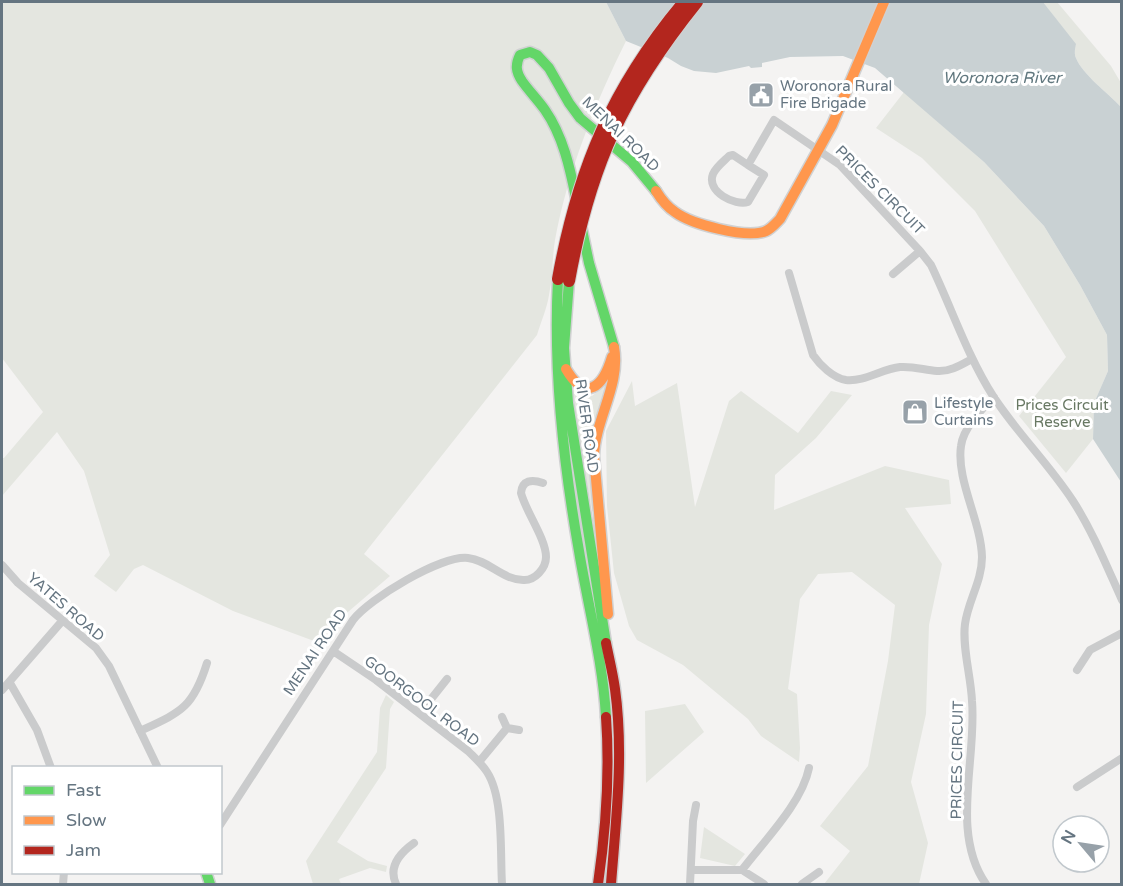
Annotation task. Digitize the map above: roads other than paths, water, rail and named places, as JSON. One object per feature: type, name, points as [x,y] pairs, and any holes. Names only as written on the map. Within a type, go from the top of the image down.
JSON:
[{"type":"main road","name":"RIVER ROAD","points":[[598,885],[605,827],[608,732],[604,689],[562,441],[554,345],[570,214],[586,164],[623,86],[645,52],[684,2]]},
{"type":"main road","name":"RIVER ROAD","points":[[611,885],[618,818],[619,754],[615,689],[609,650],[601,620],[568,403],[563,280],[603,149],[642,74],[669,34],[697,2]]},
{"type":"main road","name":"MENAI ROAD","points":[[614,347],[589,263],[573,181],[565,154],[547,112],[519,75],[516,66],[520,56],[530,52],[541,57],[572,108],[586,125],[636,166],[675,213],[692,222],[748,233],[766,231],[780,219],[832,125],[884,2]]},
{"type":"main road","points":[[565,366],[576,385],[585,390],[593,389],[604,379],[610,366],[614,347]]},
{"type":"main road","points":[[609,650],[595,446],[600,418],[615,377],[617,355],[614,347]]},
{"type":"street","name":"PRICES CIRCUIT","points":[[748,165],[774,120],[840,165],[920,251],[931,265],[972,359],[994,397],[1042,457],[1075,504],[1122,600]]},
{"type":"street","points":[[733,155],[748,165],[764,175],[748,202],[742,204],[729,201],[715,188],[712,178],[714,172],[729,156],[733,155]]},
{"type":"street","name":"PRICES CIRCUIT","points":[[893,274],[920,251]]},
{"type":"street","points":[[789,273],[813,355],[819,363],[843,380],[853,380],[899,367],[920,366],[938,371],[956,368],[972,359]]},
{"type":"street","name":"PRICES CIRCUIT","points":[[986,885],[978,872],[971,844],[967,797],[973,710],[965,624],[981,571],[981,545],[960,453],[965,433],[994,397]]},
{"type":"street","name":"MENAI ROAD","points":[[222,822],[357,614],[372,601],[443,563],[456,559],[468,558],[522,580],[534,578],[542,570],[547,559],[545,549],[521,493],[528,481],[543,483]]},
{"type":"street","name":"YATES ROAD","points":[[2,566],[18,583],[96,648],[109,666],[157,766]]},
{"type":"street","points":[[2,690],[63,620]]},
{"type":"street","points":[[1077,670],[1090,650],[1122,633]]},
{"type":"street","name":"GOORGOOL ROAD","points":[[333,651],[420,713],[479,762],[488,774],[498,804],[501,885]]},
{"type":"street","points":[[140,731],[186,707],[198,689],[207,663]]},
{"type":"street","points":[[420,713],[447,679]]},
{"type":"street","points":[[10,682],[37,730],[50,766]]},
{"type":"street","points":[[502,717],[507,728]]},
{"type":"street","points":[[479,762],[507,728]]},
{"type":"street","points":[[507,728],[519,730]]},
{"type":"street","points":[[1077,787],[1122,758]]},
{"type":"street","points":[[742,870],[796,800],[806,782],[809,768]]},
{"type":"street","points":[[690,885],[696,805]]},
{"type":"street","points":[[396,885],[393,870],[396,861],[402,851],[414,843]]},
{"type":"street","points":[[691,870],[742,870],[764,885]]},
{"type":"street","points":[[802,885],[819,872]]},
{"type":"water","name":"Woronora River","points":[[606,2],[1043,2],[1076,44],[1075,56],[1084,71],[1121,107],[1121,482],[1093,439],[1094,403],[1108,371],[1107,335],[1044,226],[984,162],[875,68],[843,56],[790,57],[762,63],[762,67],[751,68],[749,66],[716,73],[694,71],[626,41]]},
{"type":"place","name":"Woronora Rural Fire Brigade","points":[[761,95]]},
{"type":"place","name":"Lifestyle Curtains","points":[[915,412]]},
{"type":"park label","name":"Prices Circuit Reserve","points":[[1062,414]]}]
